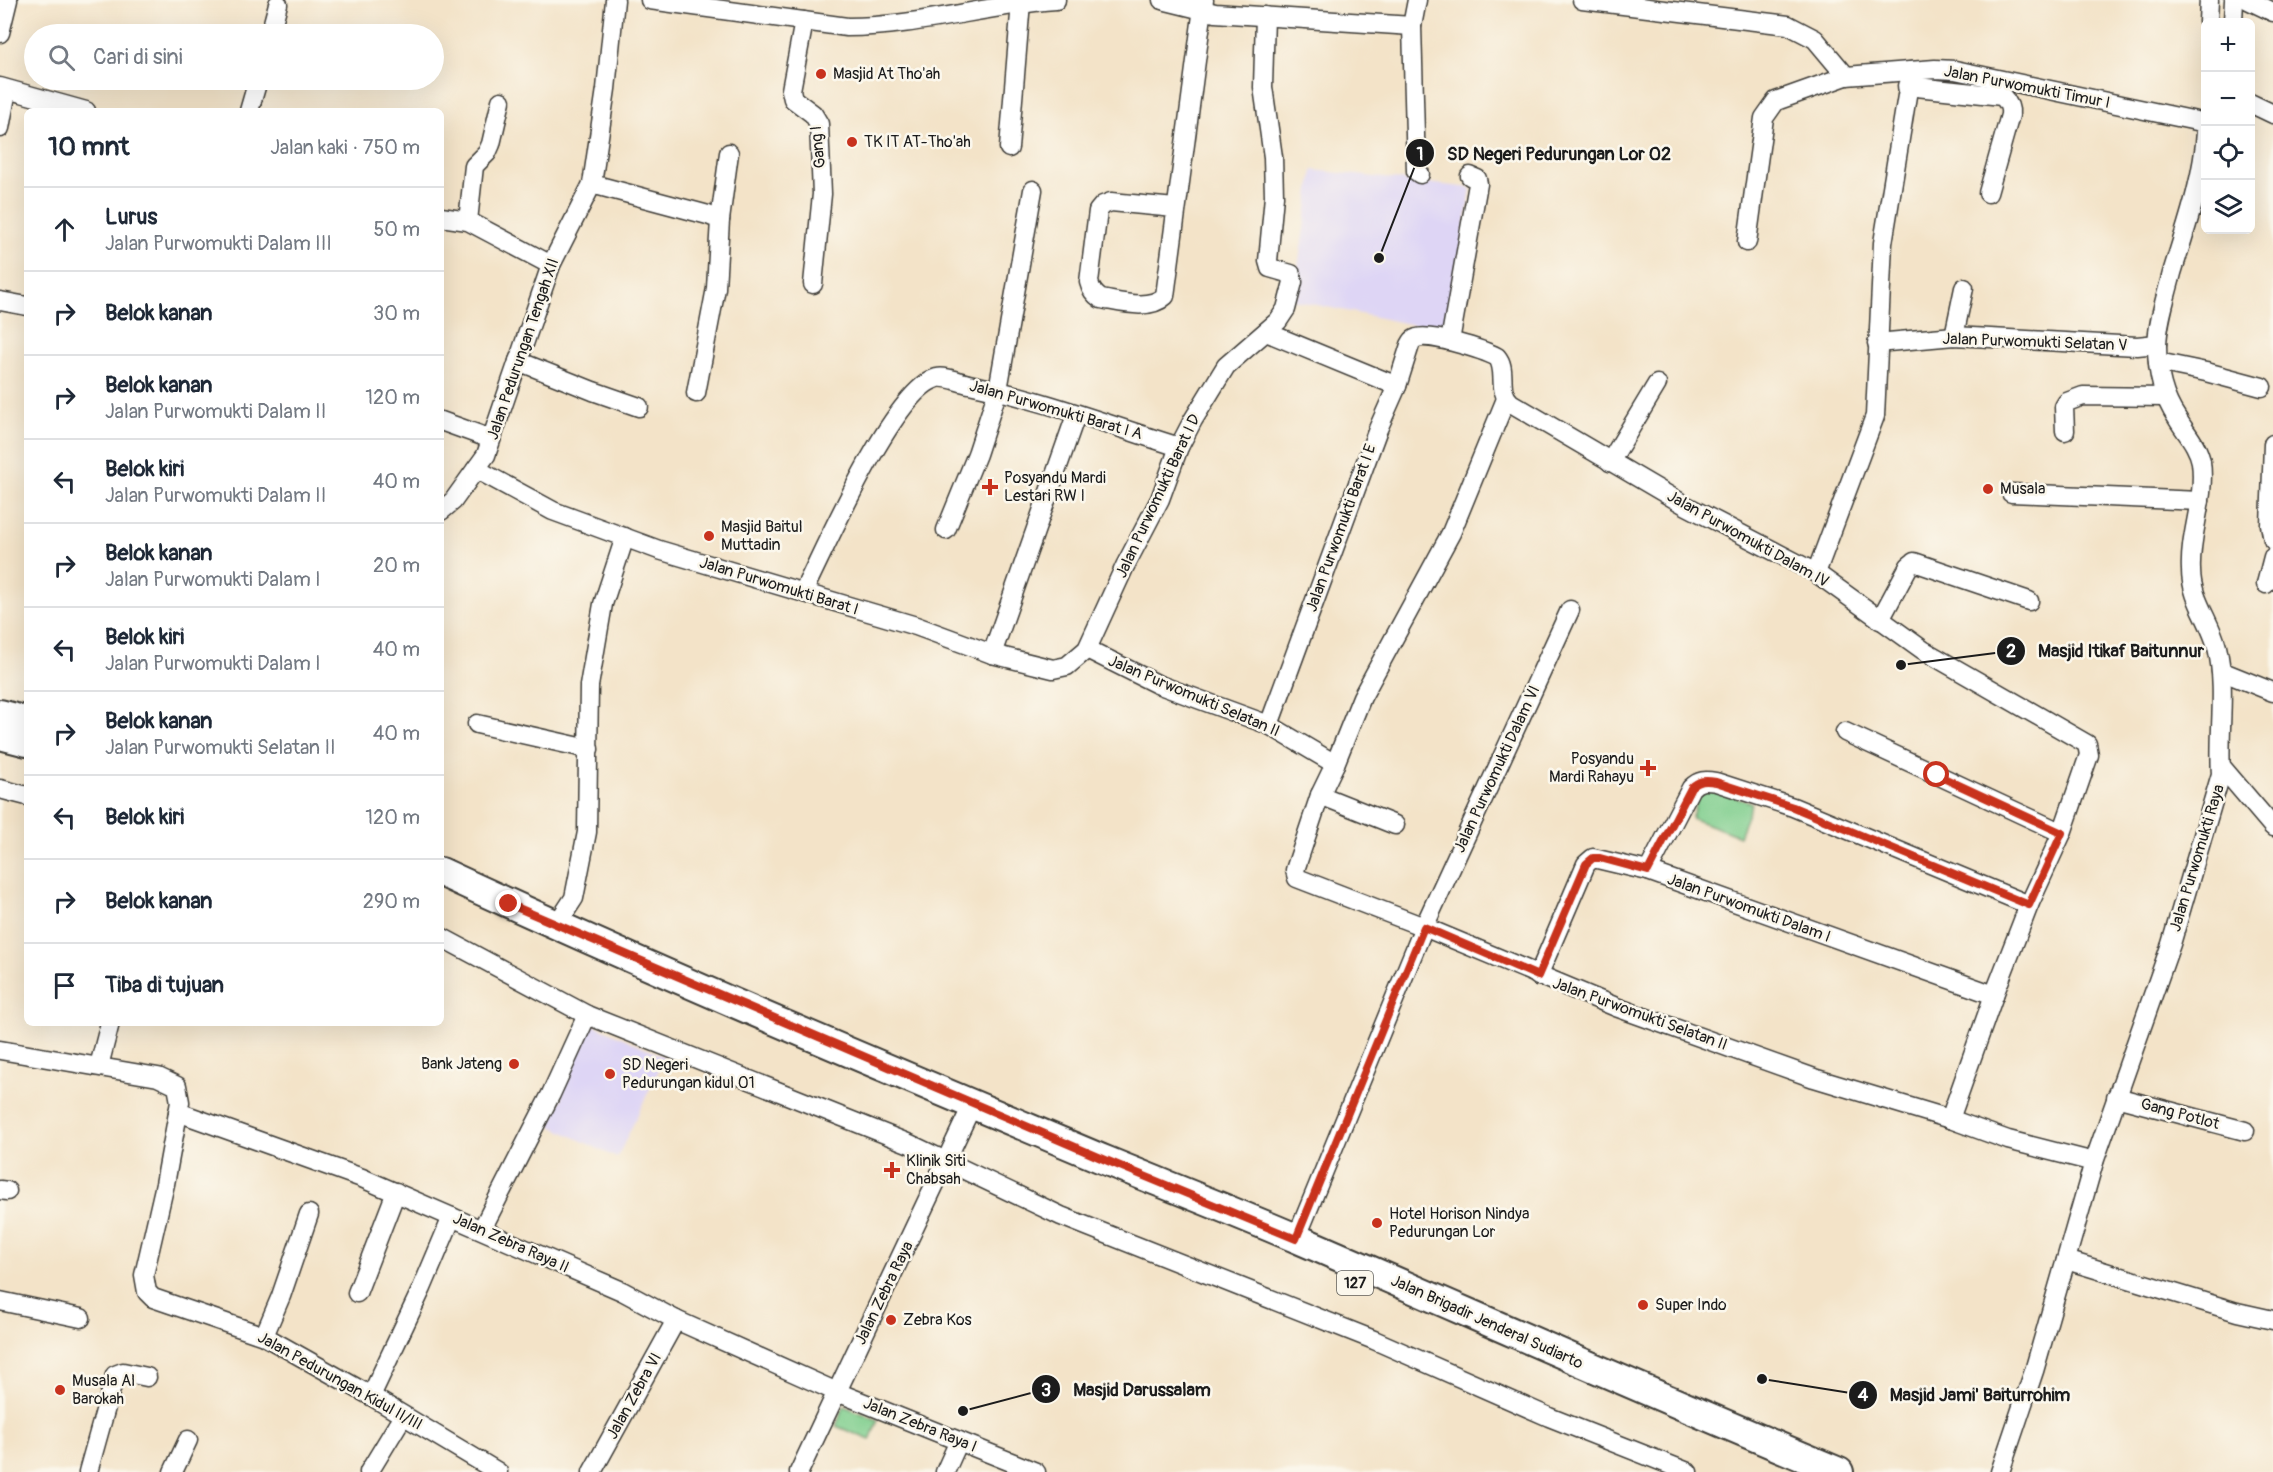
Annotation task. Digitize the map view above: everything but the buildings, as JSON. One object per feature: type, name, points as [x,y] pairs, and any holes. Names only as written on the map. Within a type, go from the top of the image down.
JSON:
[{"type":"main road","points":[[0,714],[24,720]]},
{"type":"main road","points":[[0,735],[24,741]]},
{"type":"main road","name":"Jalan Brigadir Jenderal Sudiarto","points":[[444,873],[557,924],[708,998],[968,1114],[1788,1472]]},
{"type":"main road","name":"Jalan Brigadir Jenderal Sudiarto","points":[[444,891],[1296,1239],[1679,1406],[1839,1472]]},
{"type":"street","points":[[0,33],[8,0]]},
{"type":"street","name":"Jalan Pedurungan Tengah XII","points":[[444,508],[453,501],[486,455],[551,265],[592,184],[606,89],[615,0]]},
{"type":"street","points":[[650,0],[847,27],[875,27],[996,4],[1056,0]]},
{"type":"street","points":[[1162,0],[1204,5],[1215,13],[1412,26]]},
{"type":"street","points":[[1417,0],[1412,26],[1416,171],[1420,174]]},
{"type":"street","points":[[1582,0],[1788,25],[1815,39],[1846,76]]},
{"type":"street","points":[[2208,18],[2209,0]]},
{"type":"street","points":[[2233,18],[2234,0]]},
{"type":"street","points":[[2248,0],[2273,12]]},
{"type":"street","points":[[1010,148],[1021,3]]},
{"type":"street","points":[[273,24],[279,4]]},
{"type":"street","points":[[1175,208],[1111,202],[1098,211],[1089,282],[1090,290],[1095,296],[1101,299],[1151,304],[1165,296],[1204,5]]},
{"type":"street","name":"Jalan Purwomukti Barat I D","points":[[1087,649],[1125,566],[1160,499],[1179,447],[1193,420],[1226,366],[1278,321],[1286,309],[1293,282],[1291,274],[1270,268],[1268,261],[1274,196],[1273,157],[1263,87],[1265,16]]},
{"type":"street","name":"Gang I","points":[[804,21],[790,90],[793,99],[813,114],[819,124],[822,194],[813,284]]},
{"type":"street","name":"Jalan Purwomukti Timur I","points":[[1747,242],[1764,118],[1776,101],[1846,76],[1909,79],[1935,69],[1969,72],[2201,122]]},
{"type":"street","points":[[1816,573],[1875,416],[1883,243],[1909,79],[2002,96],[2007,100],[2010,116],[1988,193]]},
{"type":"street","points":[[0,128],[4,88],[75,108]]},
{"type":"street","points":[[250,108],[255,90]]},
{"type":"street","points":[[468,221],[474,166],[487,153],[491,144],[501,101]]},
{"type":"street","points":[[2255,105],[2273,114]]},
{"type":"street","points":[[696,393],[716,288],[720,220],[729,153]]},
{"type":"street","name":"Jalan Purwomukti Raya","points":[[2000,1472],[2025,1402],[2094,1162],[2171,944],[2221,774],[2219,748],[2221,671],[2217,646],[2195,596],[2192,582],[2191,556],[2200,501],[2199,453],[2165,397],[2158,353],[2164,303],[2201,171]]},
{"type":"street","points":[[1335,764],[1362,697],[1450,533],[1506,399],[1502,387],[1500,359],[1486,352],[1450,341],[1478,184],[1477,179],[1470,176]]},
{"type":"street","points":[[592,184],[720,220]]},
{"type":"street","points":[[946,530],[977,454],[999,390],[1033,190]]},
{"type":"street","points":[[444,217],[468,221],[551,265]]},
{"type":"street","points":[[1954,336],[1964,288]]},
{"type":"street","points":[[0,302],[24,306]]},
{"type":"street","points":[[1266,332],[1397,386]]},
{"type":"street","name":"Jalan Purwomukti Selatan V","points":[[1877,343],[1954,336],[2137,346],[2206,372],[2262,387]]},
{"type":"street","name":"Jalan Purwomukti Barat I E","points":[[1269,725],[1378,429],[1397,386],[1410,345],[1414,339],[1420,337],[1450,341]]},
{"type":"street","points":[[518,361],[639,407]]},
{"type":"street","name":"Jalan Purwomukti Barat I A","points":[[803,592],[876,446],[898,411],[929,381],[940,378],[999,390],[1179,447]]},
{"type":"street","points":[[1610,462],[1657,384]]},
{"type":"street","points":[[2066,431],[2064,408],[2067,402],[2084,396],[2165,397]]},
{"type":"street","name":"Jalan Purwomukti Dalam IV","points":[[1506,399],[1685,505],[1816,573],[1923,650],[2080,738],[2087,744],[2089,750],[2062,833]]},
{"type":"street","points":[[992,654],[1076,415]]},
{"type":"street","points":[[444,423],[491,439]]},
{"type":"street","points":[[2273,444],[2270,525],[2273,540]]},
{"type":"street","name":"Jalan Purwomukti Barat I","points":[[476,469],[553,511],[659,550],[916,626],[992,654],[1053,669],[1066,666],[1087,649]]},
{"type":"street","points":[[2011,493],[2200,501]]},
{"type":"street","points":[[557,924],[574,898],[587,832],[589,686],[603,604],[625,537]]},
{"type":"street","points":[[2266,584],[2273,557]]},
{"type":"street","points":[[1880,620],[1909,566],[1914,562],[2029,601]]},
{"type":"street","name":"Jalan Purwomukti Dalam VI","points":[[1296,1239],[1424,927],[1570,610]]},
{"type":"street","name":"Jalan Purwomukti Selatan II","points":[[1087,649],[1157,684],[1269,725],[1335,764],[1320,795],[1295,870],[1297,878],[1424,927],[1616,1007],[1814,1078],[1950,1119],[2008,1140],[2094,1162]]},
{"type":"street","points":[[2221,671],[2273,692]]},
{"type":"street","points":[[477,724],[589,749]]},
{"type":"street","points":[[1845,732],[2062,833],[2029,905],[1994,994],[1950,1119]]},
{"type":"street","points":[[2220,766],[2273,827]]},
{"type":"street","points":[[1648,871],[1691,788],[1705,780],[1793,807],[2029,905]]},
{"type":"street","points":[[0,789],[24,795]]},
{"type":"street","points":[[1320,795],[1395,825]]},
{"type":"street","name":"Jalan Purwomukti Dalam I","points":[[1538,976],[1586,864],[1590,860],[1600,858],[1648,871],[1994,994]]},
{"type":"street","points":[[444,939],[587,1015],[910,1144],[1061,1216],[1374,1340],[1549,1417],[1688,1472]]},
{"type":"street","points":[[482,1229],[544,1108],[587,1015]]},
{"type":"street","points":[[99,1066],[109,1026]]},
{"type":"street","points":[[0,1050],[158,1077],[177,1086],[180,1095],[178,1112]]},
{"type":"street","name":"Gang Potlot","points":[[2116,1097],[2245,1131]]},
{"type":"street","name":"Jalan Zebra Raya II","points":[[178,1112],[396,1192],[622,1292],[676,1320],[837,1392]]},
{"type":"street","name":"Jalan Pedurungan Kidul II/III","points":[[178,1112],[165,1184],[144,1275],[147,1292],[153,1298],[264,1336],[371,1396],[498,1472]]},
{"type":"street","name":"Jalan Zebra Raya","points":[[799,1472],[968,1114]]},
{"type":"street","points":[[357,1293],[396,1192]]},
{"type":"street","points":[[264,1336],[281,1296],[309,1214]]},
{"type":"street","points":[[371,1396],[418,1299],[452,1217]]},
{"type":"street","points":[[2066,1260],[2237,1312],[2273,1320]]},
{"type":"street","points":[[0,1301],[81,1318]]},
{"type":"street","name":"Jalan Zebra VI","points":[[591,1472],[676,1320]]},
{"type":"street","points":[[88,1472],[115,1375],[123,1372],[147,1377]]},
{"type":"street","name":"Jalan Zebra Raya I","points":[[837,1392],[1036,1472]]},
{"type":"street","points":[[369,1472],[403,1416]]},
{"type":"street","points":[[174,1472],[188,1440]]},
{"type":"street","points":[[945,1472],[959,1441]]},
{"type":"shaded area","points":[[1313,170],[1471,188],[1448,332],[1293,300]]},
{"type":"shaded area","name":"SD Negeri Pedurungan kidul 01","points":[[588,1022],[665,1057],[617,1158],[549,1125],[563,1096],[554,1092]]},
{"type":"green space","points":[[1703,785],[1752,803],[1739,836],[1691,818]]},
{"type":"green space","points":[[844,1406],[878,1420],[870,1440],[836,1426]]},
{"type":"place","name":"Masjid At Tho'ah","points":[[821,74]]},
{"type":"place","name":"TK IT AT-Tho'ah","points":[[852,142]]},
{"type":"place","name":"SD Negeri Pedurungan Lor 02","points":[[1379,258]]},
{"type":"place","name":"Posyandu Mardi Lestari RW I","points":[[990,487]]},
{"type":"place","name":"Musala","points":[[1988,489]]},
{"type":"place","name":"Masjid Baitul Muttadin","points":[[709,536]]},
{"type":"place","name":"Masjid Itikaf Baitunnur","points":[[1901,665]]},
{"type":"place","name":"Posyandu Mardi Rahayu","points":[[1648,768]]},
{"type":"place","name":"Bank Jateng","points":[[514,1064]]},
{"type":"place","name":"SD Negeri Pedurungan kidul 01","points":[[610,1074]]},
{"type":"place","name":"Klinik Siti Chabsah","points":[[892,1170]]},
{"type":"place","name":"Hotel Horison Nindya Pedurungan Lor","points":[[1377,1223]]},
{"type":"place","name":"Super Indo","points":[[1643,1305]]},
{"type":"place","name":"Zebra Kos","points":[[891,1320]]},
{"type":"place","name":"Masjid Jami' Baiturrohim","points":[[1762,1379]]},
{"type":"place","name":"Musala Al Barokah","points":[[60,1390]]},
{"type":"place","name":"Masjid Darussalam","points":[[963,1411]]},
{"type":"route","points":[[509,904],[1108,1161],[1296,1239],[1424,927],[1538,976],[1586,864],[1593,858],[1600,858],[1648,871],[1691,788],[1705,780],[1793,807],[2029,905],[2062,833],[1937,775]]}]
